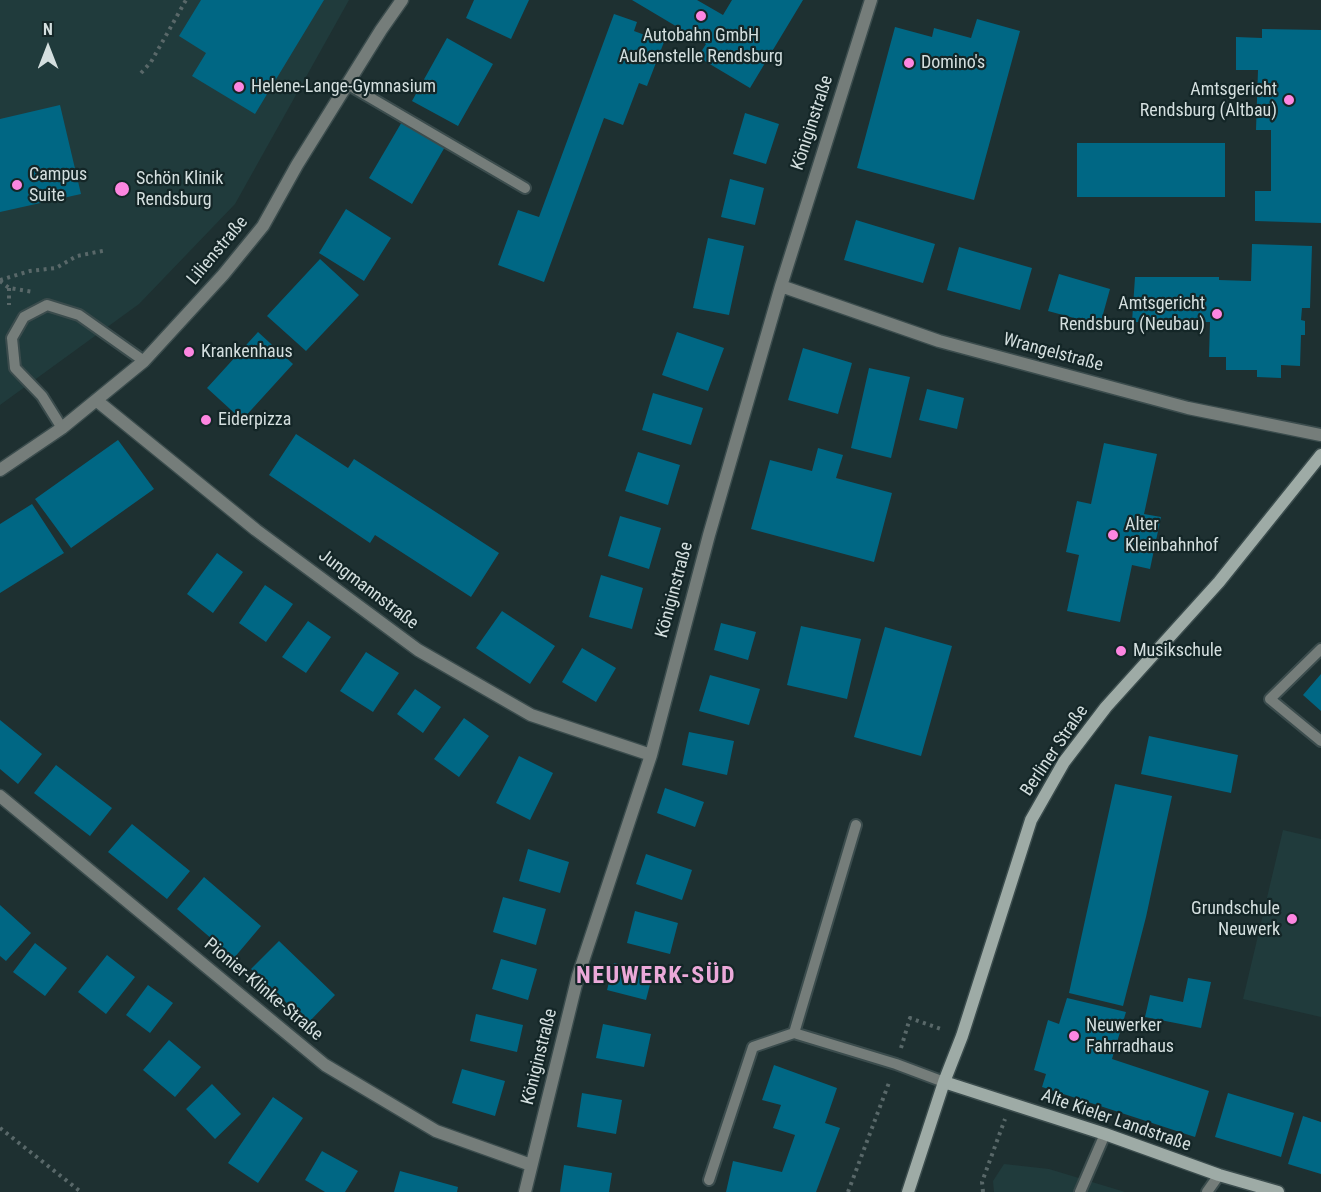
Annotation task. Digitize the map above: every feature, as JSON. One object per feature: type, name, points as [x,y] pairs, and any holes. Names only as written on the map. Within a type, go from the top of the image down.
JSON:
[{"type":"main road","name":"Berliner Straße","points":[[908,1192],[944,1082],[962,1036],[1031,820],[1064,762],[1106,707],[1219,582],[1321,455]]},
{"type":"main road","name":"Alte Kieler Landstraße","points":[[944,1082],[1105,1134],[1220,1175],[1278,1192]]},
{"type":"street","name":"Lilienstraße","points":[[0,470],[62,428],[144,361],[223,275],[263,226],[297,165],[402,0]]},
{"type":"street","name":"Königinstraße","points":[[525,1192],[578,976],[651,755],[709,535],[781,286],[871,0]]},
{"type":"street","name":"Wrangelstraße","points":[[781,286],[939,341],[1188,408],[1321,435]]},
{"type":"street","name":"Jungmannstraße","points":[[96,400],[256,530],[418,650],[531,715],[651,755]]},
{"type":"street","name":"Pionier-Klinke-Straße","points":[[0,796],[325,1065],[436,1131],[531,1165]]},
{"type":"lane","points":[[347,84],[525,188]]},
{"type":"lane","points":[[62,428],[42,396],[15,368],[12,338],[24,317],[47,305],[79,315],[144,361]]},
{"type":"lane","points":[[1321,649],[1270,699],[1321,741]]},
{"type":"lane","points":[[794,1033],[856,825]]},
{"type":"lane","points":[[709,1180],[753,1047],[794,1033],[896,1064],[944,1082]]},
{"type":"lane","points":[[1080,1192],[1105,1134]]},
{"type":"lane","points":[[1207,1192],[1220,1175]]},
{"type":"path","points":[[141,73],[151,62],[186,0]]},
{"type":"path","points":[[0,280],[30,271],[56,268],[77,256],[107,250]]},
{"type":"path","points":[[848,1192],[896,1064],[910,1018],[962,1036]]},
{"type":"path","points":[[983,1192],[982,1182],[1010,1105]]},
{"type":"path","points":[[0,1128],[81,1192]]},
{"type":"shaded area","name":"Schön Klinik Rendsburg","points":[[0,0],[349,0],[235,204],[139,304],[0,405]]},
{"type":"shaded area","name":"Grundschule Neuwerk","points":[[1283,830],[1321,839],[1321,1017],[1243,999]]},
{"type":"shaded area","points":[[1004,1164],[1049,1169],[1125,1192],[994,1192],[993,1181]]},
{"type":"building","points":[[201,0],[324,0],[255,114],[192,76],[206,53],[179,36]]},
{"type":"building","points":[[474,0],[529,0],[511,39],[466,18]]},
{"type":"building","points":[[632,0],[697,0],[723,15],[732,0],[803,0],[750,88],[698,57],[706,44]]},
{"type":"building","points":[[614,14],[637,22],[634,31],[664,42],[647,86],[639,83],[623,125],[604,118],[544,282],[498,265],[518,210],[539,217]]},
{"type":"building","points":[[977,19],[1020,31],[974,200],[857,168],[895,27],[932,37],[934,28],[971,38]]},
{"type":"building","name":"Amtsgericht Rendsburg (Altbau)","points":[[1262,29],[1321,30],[1321,223],[1255,221],[1255,191],[1271,191],[1271,130],[1256,130],[1258,70],[1236,70],[1236,37],[1262,38]]},
{"type":"building","points":[[447,38],[493,64],[458,126],[412,101]]},
{"type":"building","points":[[60,105],[81,194],[0,212],[0,119]]},
{"type":"building","points":[[745,113],[779,124],[766,164],[733,154]]},
{"type":"building","points":[[403,120],[446,145],[412,204],[369,178]]},
{"type":"building","points":[[1077,143],[1225,143],[1225,197],[1077,197]]},
{"type":"building","points":[[730,179],[764,188],[755,225],[721,217]]},
{"type":"building","points":[[346,209],[391,238],[364,281],[319,253]]},
{"type":"building","points":[[856,220],[935,244],[923,283],[844,260]]},
{"type":"building","points":[[708,238],[744,246],[729,315],[693,308]]},
{"type":"building","name":"Amtsgericht Rendsburg (Neubau)","points":[[1252,244],[1312,246],[1310,308],[1302,308],[1301,320],[1305,321],[1305,335],[1301,335],[1300,366],[1281,365],[1281,378],[1257,377],[1257,370],[1226,370],[1226,357],[1209,357],[1210,322],[1132,322],[1135,277],[1219,277],[1219,280],[1251,281]]},
{"type":"building","points":[[959,247],[1032,268],[1020,310],[947,290]]},
{"type":"building","points":[[320,259],[359,295],[306,351],[267,316]]},
{"type":"building","points":[[1059,274],[1110,289],[1100,325],[1048,311]]},
{"type":"building","points":[[258,332],[293,364],[242,420],[207,388]]},
{"type":"building","points":[[677,332],[724,348],[708,391],[662,375]]},
{"type":"building","points":[[803,348],[852,363],[838,414],[788,400]]},
{"type":"building","points":[[869,368],[910,377],[891,458],[851,448]]},
{"type":"building","points":[[927,389],[964,398],[957,429],[919,420]]},
{"type":"building","points":[[653,393],[703,408],[691,445],[642,430]]},
{"type":"building","points":[[296,434],[348,468],[354,459],[499,553],[471,597],[375,535],[370,543],[269,475]]},
{"type":"building","points":[[118,440],[154,489],[71,548],[35,499]]},
{"type":"building","name":"Alter Kleinbahnhof","points":[[1104,443],[1157,454],[1144,514],[1161,517],[1150,569],[1132,565],[1120,622],[1067,611],[1079,555],[1066,552],[1077,501],[1091,504]]},
{"type":"building","points":[[818,448],[843,455],[836,478],[892,493],[874,562],[751,529],[770,460],[812,471]]},
{"type":"building","points":[[638,452],[680,465],[668,505],[625,491]]},
{"type":"building","points":[[32,504],[64,553],[0,593],[0,524]]},
{"type":"building","points":[[620,516],[661,528],[649,569],[608,556]]},
{"type":"building","points":[[217,553],[243,572],[213,613],[187,594]]},
{"type":"building","points":[[601,575],[643,588],[632,629],[589,617]]},
{"type":"building","points":[[265,585],[293,604],[266,642],[239,623]]},
{"type":"building","points":[[502,611],[555,646],[530,684],[476,648]]},
{"type":"building","points":[[308,621],[331,637],[306,673],[282,657]]},
{"type":"building","points":[[721,623],[756,632],[748,660],[714,650]]},
{"type":"building","points":[[801,626],[861,639],[847,699],[787,685]]},
{"type":"building","points":[[885,627],[952,646],[921,756],[854,737]]},
{"type":"building","points":[[582,648],[616,668],[596,702],[562,682]]},
{"type":"building","points":[[366,652],[399,673],[373,712],[340,691]]},
{"type":"building","points":[[1321,674],[1321,711],[1303,695]]},
{"type":"building","points":[[710,675],[760,689],[749,725],[699,711]]},
{"type":"building","points":[[415,689],[441,707],[423,733],[397,714]]},
{"type":"building","points":[[464,718],[489,736],[459,777],[434,759]]},
{"type":"building","points":[[0,720],[42,754],[18,784],[0,769]]},
{"type":"building","points":[[689,732],[734,741],[727,775],[682,765]]},
{"type":"building","points":[[1149,736],[1238,755],[1231,793],[1141,774]]},
{"type":"building","points":[[519,756],[553,773],[530,820],[496,803]]},
{"type":"building","points":[[56,765],[112,808],[90,836],[34,793]]},
{"type":"building","points":[[1115,784],[1172,796],[1146,917],[1123,1006],[1069,993]]},
{"type":"building","points":[[665,788],[704,802],[695,827],[657,813]]},
{"type":"building","points":[[132,824],[190,871],[167,899],[108,852]]},
{"type":"building","points":[[528,849],[569,862],[560,893],[519,881]]},
{"type":"building","points":[[646,854],[692,870],[682,900],[636,884]]},
{"type":"building","points":[[204,877],[261,926],[234,958],[177,909]]},
{"type":"building","points":[[503,897],[546,909],[536,945],[493,932]]},
{"type":"building","points":[[0,905],[31,933],[6,961],[0,956]]},
{"type":"building","points":[[635,911],[678,923],[670,954],[627,943]]},
{"type":"building","points":[[279,941],[335,995],[308,1023],[251,969]]},
{"type":"building","points":[[35,943],[67,968],[45,996],[13,972]]},
{"type":"building","points":[[107,955],[135,977],[106,1014],[78,992]]},
{"type":"building","points":[[501,959],[537,969],[528,1000],[492,989]]},
{"type":"building","points":[[614,963],[653,973],[646,1000],[607,990]]},
{"type":"building","points":[[1188,978],[1211,982],[1201,1028],[1145,1017],[1150,995],[1183,1002]]},
{"type":"building","points":[[148,985],[173,1003],[150,1033],[126,1015]]},
{"type":"building","points":[[1067,998],[1126,1012],[1112,1059],[1209,1091],[1195,1137],[1042,1087],[1046,1074],[1034,1070],[1048,1020],[1059,1024]]},
{"type":"building","points":[[476,1014],[523,1025],[517,1052],[470,1041]]},
{"type":"building","points":[[603,1024],[651,1034],[644,1067],[596,1058]]},
{"type":"building","points":[[169,1040],[201,1067],[175,1097],[143,1070]]},
{"type":"building","points":[[774,1065],[837,1088],[825,1123],[840,1128],[816,1192],[726,1192],[733,1161],[782,1172],[795,1135],[773,1128],[781,1105],[762,1100]]},
{"type":"building","points":[[462,1069],[505,1081],[495,1116],[452,1103]]},
{"type":"building","points":[[212,1084],[241,1114],[215,1139],[186,1109]]},
{"type":"building","points":[[582,1093],[622,1100],[616,1134],[577,1127]]},
{"type":"building","points":[[1228,1093],[1294,1113],[1281,1157],[1215,1137]]},
{"type":"building","points":[[273,1097],[303,1118],[258,1183],[228,1163]]},
{"type":"building","points":[[1303,1116],[1321,1122],[1321,1174],[1288,1164]]},
{"type":"building","points":[[322,1151],[358,1171],[345,1192],[325,1192],[305,1180]]},
{"type":"building","points":[[564,1165],[612,1173],[609,1192],[560,1192]]},
{"type":"building","points":[[400,1171],[458,1187],[457,1192],[394,1192]]},
{"type":"place","name":"Autobahn GmbH Außenstelle Rendsburg","points":[[701,16]]},
{"type":"place","name":"Domino's","points":[[909,63]]},
{"type":"place","name":"Helene-Lange-Gymnasium","points":[[239,87]]},
{"type":"place","name":"Amtsgericht Rendsburg (Altbau)","points":[[1289,100]]},
{"type":"place","name":"Campus Suite","points":[[17,185]]},
{"type":"place","name":"Schön Klinik Rendsburg","points":[[122,189]]},
{"type":"place","name":"Amtsgericht Rendsburg (Neubau)","points":[[1217,314]]},
{"type":"place","name":"Krankenhaus","points":[[189,352]]},
{"type":"place","name":"Eiderpizza","points":[[206,420]]},
{"type":"place","name":"Alter Kleinbahnhof","points":[[1113,535]]},
{"type":"place","name":"Musikschule","points":[[1121,651]]},
{"type":"place","name":"Grundschule Neuwerk","points":[[1292,919]]},
{"type":"place","name":"Neuwerker Fahrradhaus","points":[[1074,1036]]},
{"type":"district","name":"NEUWERK-SÜD","points":[[656,977]]}]
